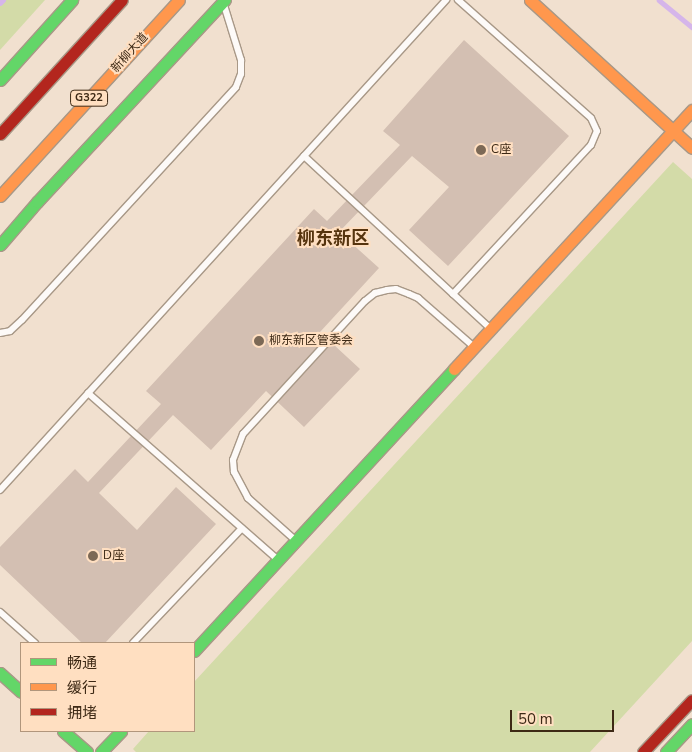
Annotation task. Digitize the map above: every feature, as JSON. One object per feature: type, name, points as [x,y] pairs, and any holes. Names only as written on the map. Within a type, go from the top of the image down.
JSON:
[{"type":"main road","points":[[0,80],[72,0]]},
{"type":"main road","points":[[0,134],[122,0]]},
{"type":"main road","name":"新柳大道","points":[[0,196],[179,0]]},
{"type":"main road","points":[[530,0],[692,148]]},
{"type":"main road","points":[[0,245],[62,174],[224,1]]},
{"type":"main road","points":[[195,650],[692,110]]},
{"type":"main road","points":[[0,673],[20,691]]},
{"type":"main road","points":[[643,752],[692,700]]},
{"type":"main road","points":[[666,752],[692,724]]},
{"type":"main road","points":[[65,732],[87,752]]},
{"type":"main road","points":[[101,752],[120,732]]},
{"type":"lane","points":[[0,490],[446,0]]},
{"type":"lane","points":[[453,294],[591,145],[597,131],[591,118],[458,0]]},
{"type":"lane","points":[[0,333],[10,331],[22,320],[236,87],[241,74],[242,60],[224,1]]},
{"type":"lane","points":[[304,156],[491,329]]},
{"type":"lane","points":[[296,541],[248,498],[234,472],[233,460],[244,434],[275,399],[365,301],[375,293],[396,289],[418,298],[474,347]]},
{"type":"lane","points":[[88,393],[278,560]]},
{"type":"lane","points":[[134,642],[242,528]]},
{"type":"lane","points":[[0,612],[34,642]]},
{"type":"green space","points":[[0,0],[45,0],[0,50]]},
{"type":"green space","points":[[673,162],[692,179],[692,641],[590,752],[136,752],[133,749],[148,732],[195,732],[195,681]]},
{"type":"building","points":[[464,40],[569,136],[448,266],[409,230],[449,187],[412,156],[339,232],[379,268],[320,332],[360,369],[304,427],[266,391],[211,450],[173,415],[99,493],[137,530],[176,487],[216,524],[106,642],[81,642],[0,565],[0,547],[75,469],[88,482],[161,404],[146,391],[314,209],[327,221],[400,145],[383,131]]},
{"type":"waterway","points":[[0,3],[3,0]]},
{"type":"waterway","points":[[659,0],[692,27]]},
{"type":"traffic: fast","points":[[0,80],[72,0]]},
{"type":"traffic: fast","points":[[0,245],[37,202],[225,0]]},
{"type":"traffic: fast","points":[[195,650],[454,369]]},
{"type":"traffic: fast","points":[[0,673],[20,691]]},
{"type":"traffic: fast","points":[[666,752],[692,724]]},
{"type":"traffic: fast","points":[[64,732],[87,752]]},
{"type":"traffic: fast","points":[[101,752],[120,732]]},
{"type":"traffic: slow","points":[[0,196],[179,0]]},
{"type":"traffic: slow","points":[[530,0],[692,148]]},
{"type":"traffic: slow","points":[[454,369],[692,110]]},
{"type":"traffic: jam","points":[[0,134],[122,0]]},
{"type":"traffic: jam","points":[[643,752],[692,700]]},
{"type":"place","name":"C座","points":[[481,150]]},
{"type":"place","name":"柳东新区管委会","points":[[259,341]]},
{"type":"place","name":"D座","points":[[93,556]]},
{"type":"district","name":"柳东新区","points":[[333,238]]}]
